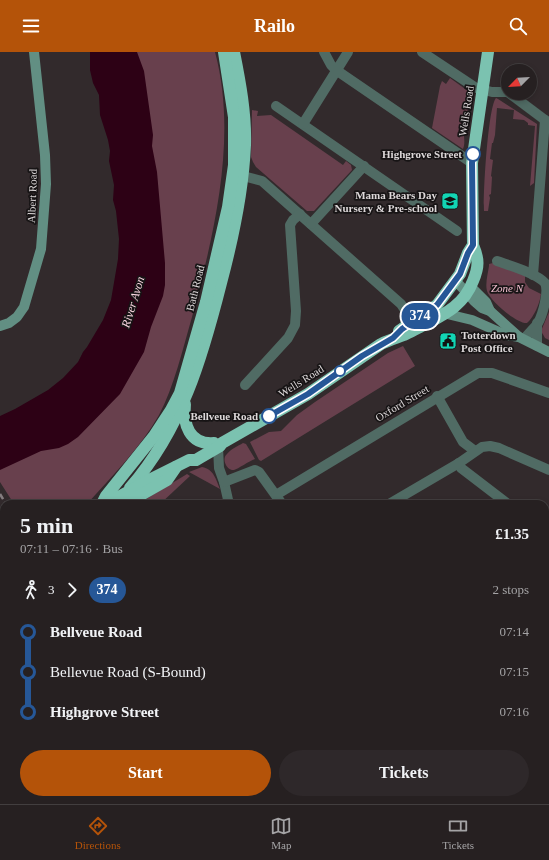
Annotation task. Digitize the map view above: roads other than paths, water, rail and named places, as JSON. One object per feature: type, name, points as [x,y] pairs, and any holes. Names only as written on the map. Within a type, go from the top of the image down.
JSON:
[{"type":"highway","name":"Bath Road","points":[[104,500],[154,436],[177,399],[206,302],[228,207],[234,165],[234,117],[224,52]]},
{"type":"highway","points":[[126,498],[168,435],[185,401],[196,373],[216,304],[231,242],[243,176],[245,144],[243,116],[240,82],[234,52]]},
{"type":"highway","name":"Wells Road","points":[[393,338],[405,335],[447,314],[456,306],[464,287],[463,269],[468,253],[473,245],[472,163],[488,52]]},
{"type":"highway","name":"Wells Road","points":[[126,498],[177,466],[189,460],[196,460],[218,445],[308,394],[362,356],[393,338],[406,326],[437,305],[444,303],[464,287]]},
{"type":"highway","points":[[185,401],[185,421],[193,437],[208,444],[218,445]]},
{"type":"highway","name":"Wells Road","points":[[189,460],[193,454],[218,445]]},
{"type":"street","name":"Albert Road","points":[[0,326],[10,323],[17,317],[24,307],[41,249],[46,188],[45,155],[34,52]]},
{"type":"street","points":[[324,52],[330,64],[336,70],[472,163]]},
{"type":"street","points":[[303,124],[348,52]]},
{"type":"street","points":[[422,52],[476,88],[483,91],[501,92]]},
{"type":"street","points":[[517,100],[547,122],[533,275]]},
{"type":"street","points":[[276,106],[457,231]]},
{"type":"street","points":[[311,224],[364,166]]},
{"type":"street","points":[[243,176],[262,181],[396,299],[405,310],[406,326]]},
{"type":"street","points":[[245,385],[288,338],[295,325],[296,311],[290,225],[300,214]]},
{"type":"street","points":[[498,261],[533,275],[546,283],[549,288],[549,295],[537,323],[522,338]]},
{"type":"street","points":[[464,287],[482,308],[490,310],[522,338],[549,352]]},
{"type":"street","points":[[447,314],[472,320],[506,335],[522,338]]},
{"type":"street","points":[[537,323],[537,346]]},
{"type":"street","name":"Oxford Street","points":[[276,495],[478,372],[484,372],[511,379],[549,394]]},
{"type":"street","points":[[437,396],[463,442],[475,451]]},
{"type":"street","points":[[218,445],[219,468],[229,500]]},
{"type":"street","points":[[396,500],[459,463],[482,447],[490,446],[499,448],[549,470]]},
{"type":"street","points":[[201,457],[219,468]]},
{"type":"street","points":[[459,463],[461,468],[503,500]]},
{"type":"street","points":[[224,482],[255,470],[259,472],[279,500]]},
{"type":"water","name":"River Avon","points":[[90,52],[137,52],[144,71],[153,135],[152,146],[157,172],[165,263],[165,285],[163,296],[151,327],[144,352],[120,394],[78,437],[68,444],[59,448],[41,451],[0,470],[0,416],[48,390],[63,378],[78,362],[103,320],[111,300],[118,259],[119,239],[116,211],[113,200],[114,185],[109,161],[110,151],[100,115],[99,95],[93,83],[90,70]]},
{"type":"railway","points":[[0,494],[4,500]]},
{"type":"place","name":"Highgrove Street","points":[[473,154]]},
{"type":"place","name":"Mama Bears Day Nursery & Pre-school","points":[[450,201]]},
{"type":"place","name":"Totterdown Post Office","points":[[448,341]]},
{"type":"place","name":"Bellveue Road","points":[[269,416]]},
{"type":"park label","name":"Zone N","points":[[507,288]]}]
